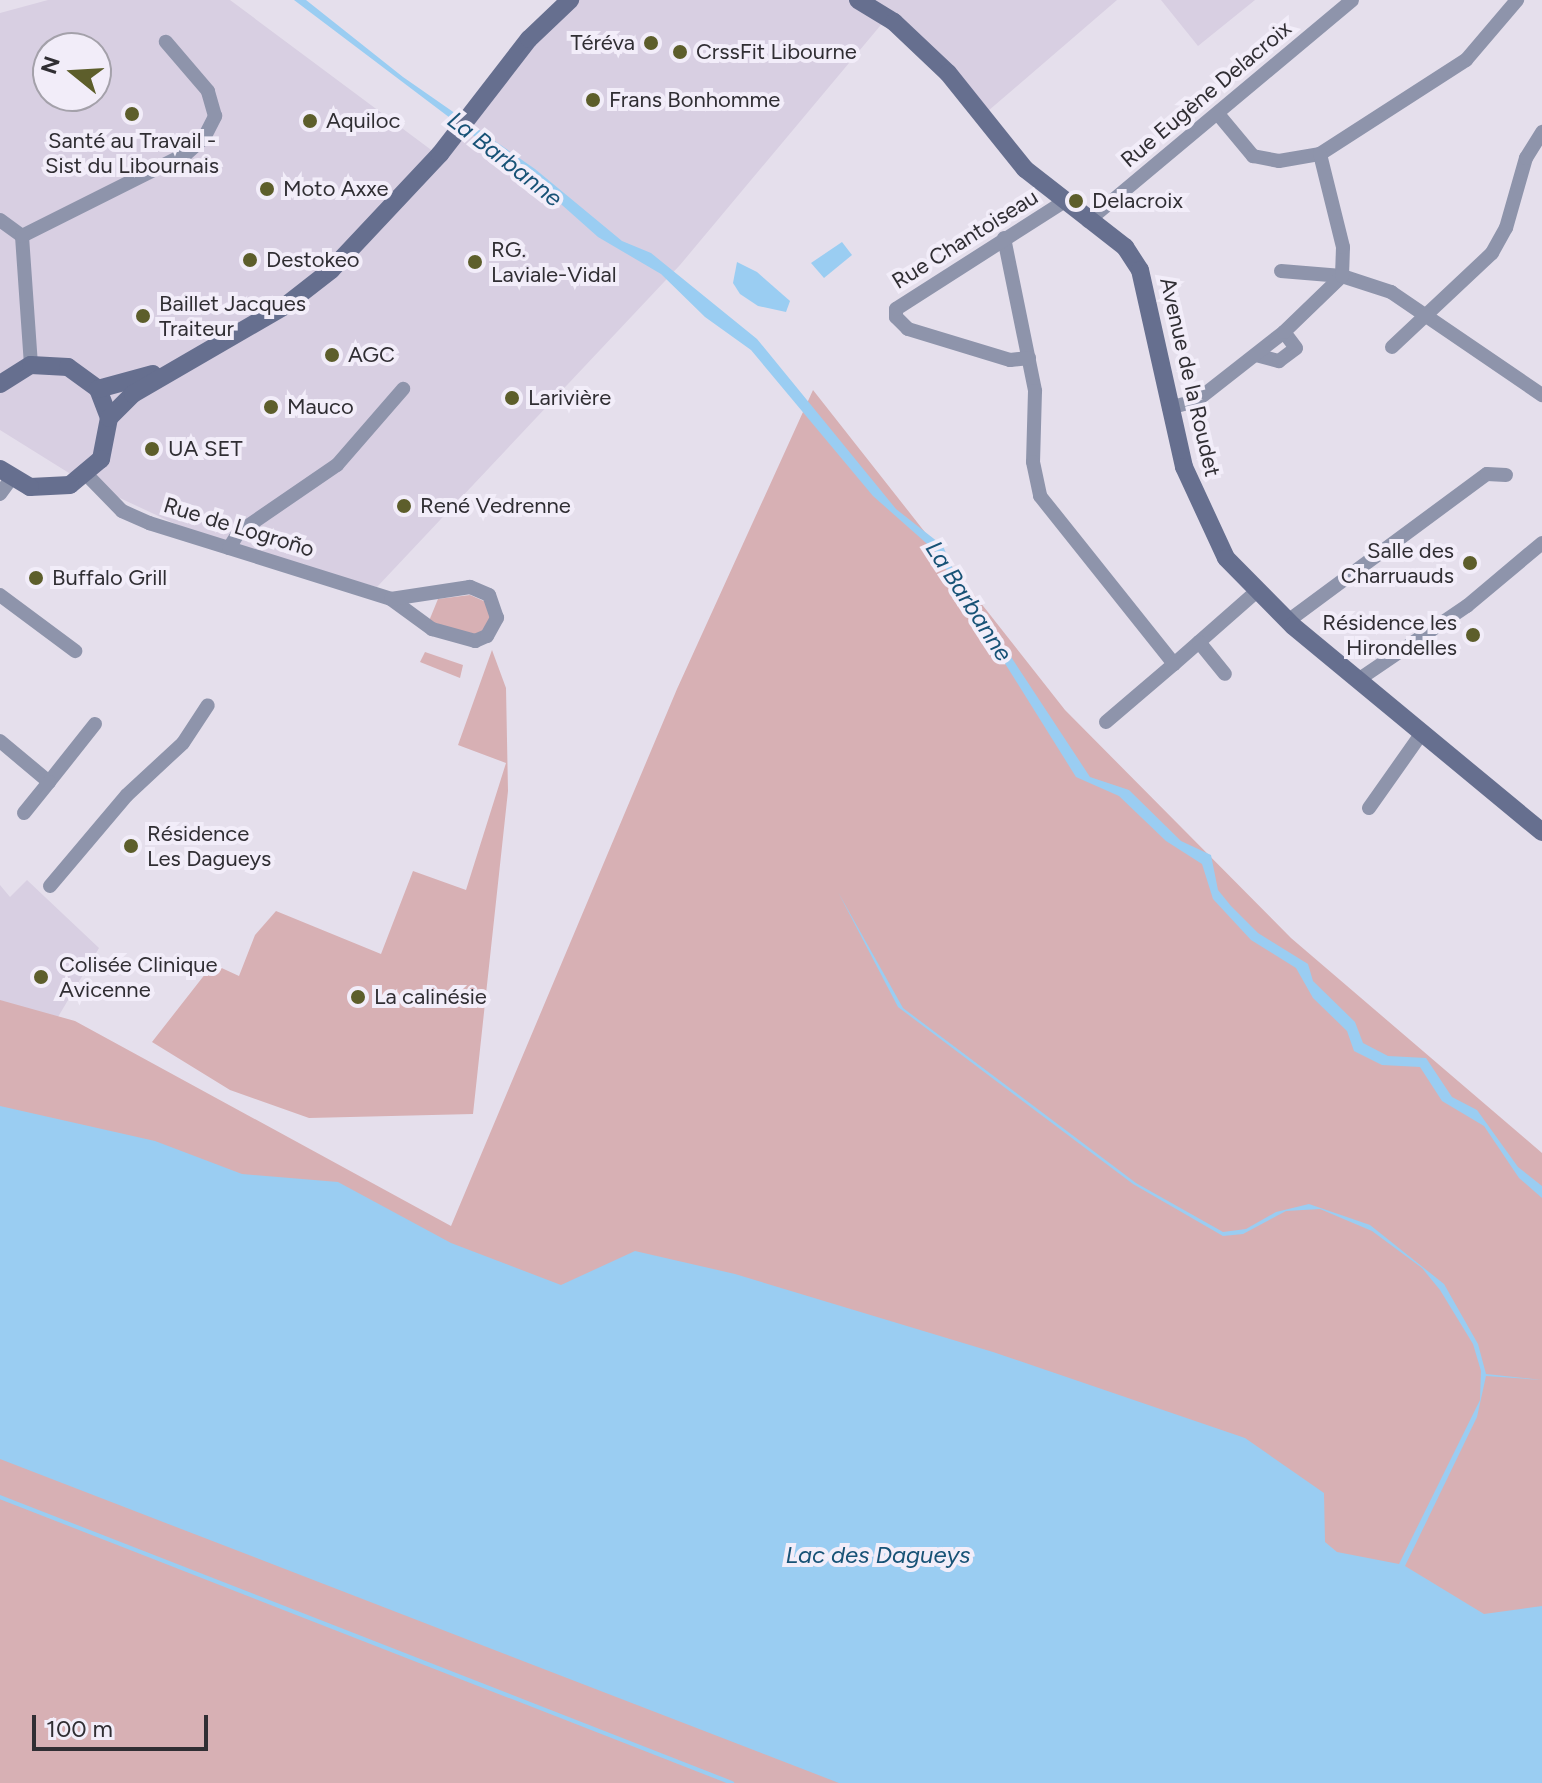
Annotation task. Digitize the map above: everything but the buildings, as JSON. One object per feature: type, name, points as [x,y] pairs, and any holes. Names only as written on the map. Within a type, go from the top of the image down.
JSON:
[{"type":"street","points":[[109,418],[133,394],[178,365],[285,306],[331,270],[440,154],[529,39],[570,0]]},
{"type":"street","name":"Avenue de la Roudet","points":[[858,0],[894,22],[948,73],[1025,169],[1063,202],[1125,247],[1140,270],[1169,408],[1196,501],[1226,558],[1256,592],[1288,621],[1541,830]]},
{"type":"street","name":"Rue Eugène Delacroix","points":[[1088,221],[1352,0]]},
{"type":"street","points":[[1218,114],[1253,156],[1279,161],[1320,154],[1454,69],[1493,33],[1517,0]]},
{"type":"street","points":[[22,236],[186,154],[204,138],[215,116],[208,91],[166,42]]},
{"type":"street","points":[[1392,347],[1425,312],[1492,253],[1506,228],[1526,158],[1542,132]]},
{"type":"street","points":[[1169,408],[1196,401],[1256,355],[1279,361],[1296,348],[1284,332],[1342,276],[1343,247],[1320,154]]},
{"type":"street","name":"Rue Chantoiseau","points":[[1029,358],[1010,360],[923,334],[896,317],[899,303],[1063,202]]},
{"type":"street","points":[[0,220],[22,236],[31,365]]},
{"type":"street","points":[[1004,238],[1035,391],[1033,462],[1040,496],[1174,664]]},
{"type":"street","points":[[1281,271],[1342,276],[1391,292],[1425,312],[1542,395]]},
{"type":"street","points":[[0,384],[31,365],[68,367],[98,389],[109,418],[105,449],[87,475],[50,490],[4,480]]},
{"type":"street","points":[[98,389],[178,365]]},
{"type":"street","points":[[229,548],[239,532],[337,465],[403,389]]},
{"type":"street","points":[[1288,621],[1487,474],[1506,475]]},
{"type":"street","name":"Rue de Logroño","points":[[87,475],[122,511],[391,599],[420,621],[475,641],[495,625],[496,610],[489,595],[470,587],[391,599]]},
{"type":"street","points":[[1358,680],[1425,634],[1542,543]]},
{"type":"street","points":[[1106,722],[1256,592]]},
{"type":"street","points":[[420,621],[436,594]]},
{"type":"street","points":[[0,595],[75,651]]},
{"type":"street","points":[[1199,642],[1225,674]]},
{"type":"street","points":[[50,886],[127,795],[183,743],[208,705]]},
{"type":"street","points":[[24,813],[95,724]]},
{"type":"street","points":[[1369,808],[1422,733]]},
{"type":"street","points":[[0,741],[49,782]]},
{"type":"shaded area","points":[[48,0],[230,0],[434,152],[577,0],[1117,0],[981,117],[885,20],[680,265],[377,587],[214,542],[77,478],[0,430],[0,13]]},
{"type":"shaded area","points":[[1161,0],[1255,0],[1198,46]]},
{"type":"shaded area","points":[[813,390],[1065,710],[1291,938],[1542,1153],[1542,1783],[0,1783],[0,1000],[75,1021],[451,1226],[677,689]]},
{"type":"shaded area","points":[[470,595],[486,602],[490,614],[491,624],[476,636],[429,621],[438,599]]},
{"type":"shaded area","name":"La calinésie","points":[[492,650],[506,688],[508,791],[473,1114],[309,1118],[230,1090],[152,1042],[213,964],[239,976],[255,935],[276,911],[381,954],[413,871],[466,890],[506,763],[458,745]]},
{"type":"shaded area","points":[[425,652],[463,665],[460,678],[420,662]]},
{"type":"shaded area","name":"Colisée Clinique Avicenne","points":[[27,880],[99,948],[55,1022],[0,1005],[0,885],[10,897]]},
{"type":"water","name":"La Barbanne","points":[[294,0],[306,0],[403,77],[535,169],[622,241],[651,253],[757,339],[896,509],[943,546],[952,567],[1090,777],[1129,790],[1181,841],[1211,855],[1218,890],[1258,933],[1308,964],[1313,981],[1355,1022],[1363,1043],[1388,1056],[1426,1058],[1452,1097],[1477,1110],[1518,1167],[1542,1186],[1542,1198],[1519,1178],[1484,1126],[1442,1101],[1420,1067],[1382,1065],[1354,1051],[1347,1031],[1313,998],[1296,968],[1251,940],[1213,899],[1202,864],[1166,841],[1119,796],[1076,777],[934,550],[873,496],[751,350],[705,317],[661,274],[598,237],[544,189]]},
{"type":"water","points":[[842,242],[852,255],[824,278],[811,263]]},
{"type":"water","points":[[737,262],[757,272],[790,301],[786,312],[758,306],[740,294],[733,283]]},
{"type":"water","name":"Lac des Dagueys","points":[[838,892],[903,1008],[1136,1183],[1223,1232],[1246,1229],[1276,1212],[1309,1204],[1370,1225],[1444,1284],[1478,1344],[1486,1374],[1542,1380],[1486,1376],[1477,1417],[1405,1566],[1484,1614],[1542,1606],[1542,1783],[839,1783],[0,1459],[0,1106],[155,1141],[242,1174],[338,1182],[451,1243],[561,1285],[635,1251],[735,1274],[993,1352],[1245,1438],[1324,1493],[1325,1542],[1337,1552],[1399,1564],[1480,1400],[1481,1371],[1473,1344],[1440,1290],[1422,1268],[1372,1231],[1320,1209],[1286,1211],[1243,1234],[1223,1236],[1133,1184],[898,1007]]},
{"type":"waterway","points":[[0,1497],[732,1783]]},
{"type":"place","name":"Téréva","points":[[651,43]]},
{"type":"place","name":"CrssFit Libourne","points":[[680,52]]},
{"type":"place","name":"Frans Bonhomme","points":[[593,100]]},
{"type":"place","name":"Santé au Travail - Sist du Libournais","points":[[132,114]]},
{"type":"place","name":"Aquiloc","points":[[310,121]]},
{"type":"place","name":"Moto Axxe","points":[[267,189]]},
{"type":"place","name":"Delacroix","points":[[1076,201]]},
{"type":"place","name":"Destokeo","points":[[250,260]]},
{"type":"place","name":"RG. Laviale-Vidal","points":[[475,262]]},
{"type":"place","name":"Baillet Jacques Traiteur","points":[[143,316]]},
{"type":"place","name":"AGC","points":[[332,355]]},
{"type":"place","name":"Larivière","points":[[512,398]]},
{"type":"place","name":"Mauco","points":[[271,407]]},
{"type":"place","name":"UA SET","points":[[152,449]]},
{"type":"place","name":"René Vedrenne","points":[[404,506]]},
{"type":"place","name":"Salle des Charruauds","points":[[1470,563]]},
{"type":"place","name":"Buffalo Grill","points":[[36,578]]},
{"type":"place","name":"Résidence les Hirondelles","points":[[1473,635]]},
{"type":"place","name":"Résidence Les Dagueys","points":[[131,846]]},
{"type":"place","name":"Colisée Clinique Avicenne","points":[[41,977]]},
{"type":"place","name":"La calinésie","points":[[358,997]]}]
